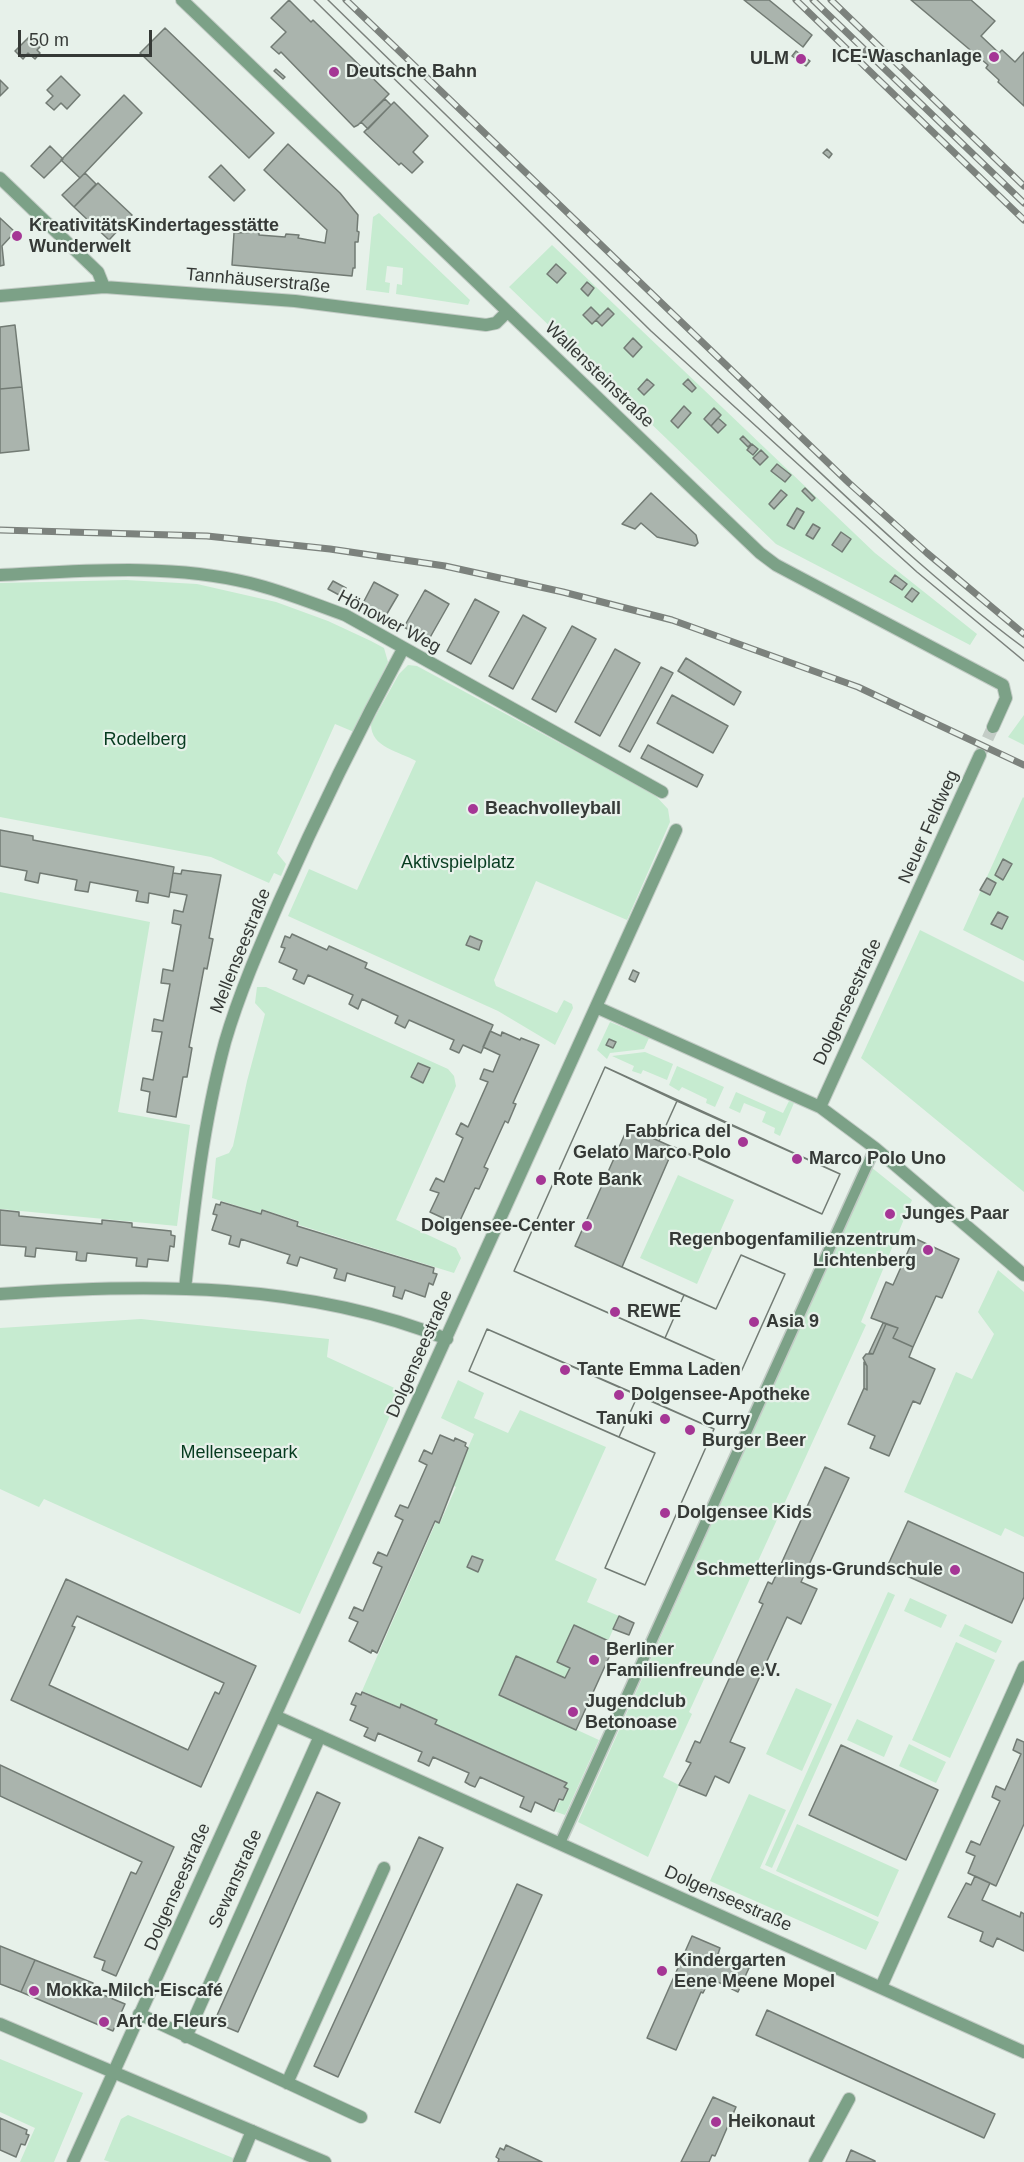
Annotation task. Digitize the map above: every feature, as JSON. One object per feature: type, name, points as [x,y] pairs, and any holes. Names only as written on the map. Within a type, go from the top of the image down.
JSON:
[{"type":"street","name":"Wallensteinstraße","points":[[182,0],[507,312],[776,565],[1003,686],[1006,699],[993,727]]},
{"type":"street","points":[[0,178],[98,272],[104,287]]},
{"type":"street","name":"Tannhäuserstraße","points":[[0,296],[104,287],[295,301],[486,324],[496,323],[507,312]]},
{"type":"street","name":"Hönower Weg","points":[[0,574],[128,571],[209,575],[250,583],[345,615],[663,792]]},
{"type":"street","name":"Mellenseestraße","points":[[185,1289],[203,1138],[225,1042],[248,973],[299,857],[356,737],[403,649]]},
{"type":"street","name":"Neuer Feldweg","points":[[910,913],[980,755]]},
{"type":"street","name":"Dolgenseestraße","points":[[112,2072],[447,1339],[676,830]]},
{"type":"street","name":"Dolgenseestraße","points":[[820,1107],[910,913]]},
{"type":"street","points":[[596,1007],[820,1107],[875,1148],[1024,1275]]},
{"type":"street","points":[[560,1842],[875,1148]]},
{"type":"street","points":[[0,1294],[145,1286],[306,1299],[401,1320],[447,1339]]},
{"type":"street","points":[[881,1987],[1024,1667]]},
{"type":"street","name":"Dolgenseestraße","points":[[275,1716],[1024,2052]]},
{"type":"street","name":"Sewanstraße","points":[[186,2037],[320,1736]]},
{"type":"street","points":[[287,2083],[384,1868]]},
{"type":"street","points":[[139,2014],[361,2117]]},
{"type":"street","points":[[0,2024],[325,2162]]},
{"type":"street","points":[[74,2162],[112,2072]]},
{"type":"street","points":[[815,2162],[849,2099]]},
{"type":"street","points":[[239,2162],[252,2131]]},
{"type":"green space","points":[[379,213],[470,300],[468,305],[396,294],[397,284],[402,285],[403,268],[387,266],[385,282],[390,283],[389,293],[366,290],[373,217]]},
{"type":"green space","points":[[552,245],[875,553],[977,634],[970,645],[776,544],[509,287]]},
{"type":"green space","name":"Rodelberg","points":[[126,580],[197,584],[276,602],[328,621],[384,648],[388,662],[354,732],[335,724],[277,853],[286,864],[281,876],[274,873],[269,883],[211,857],[0,817],[0,583]]},
{"type":"green space","name":"Aktivspielplatz","points":[[408,665],[417,666],[654,794],[668,809],[670,822],[627,920],[536,881],[494,980],[496,986],[557,1013],[564,1000],[572,1004],[573,1008],[555,1045],[498,1011],[288,916],[309,869],[357,890],[416,761],[381,744],[372,732],[371,724],[399,674]]},
{"type":"green space","points":[[1024,715],[1024,745],[1008,737]]},
{"type":"green space","points":[[1024,798],[1024,961],[963,930]]},
{"type":"green space","points":[[0,892],[150,922],[118,1112],[190,1125],[177,1226],[0,1209]]},
{"type":"green space","points":[[920,930],[1024,982],[1024,1192],[861,1058]]},
{"type":"green space","points":[[257,987],[266,987],[448,1069],[454,1076],[456,1086],[396,1220],[456,1248],[461,1258],[454,1273],[299,1225],[299,1221],[261,1209],[260,1213],[212,1198],[216,1158],[229,1153],[233,1146],[265,1014],[255,1003]]},
{"type":"green space","points":[[610,1022],[649,1038],[644,1049],[610,1053],[607,1059],[597,1050]]},
{"type":"green space","points":[[645,1052],[673,1064],[667,1080],[643,1070],[641,1074],[632,1071],[634,1066],[612,1056]]},
{"type":"green space","points":[[677,1066],[724,1087],[715,1107],[706,1103],[707,1099],[682,1087],[679,1091],[669,1085]]},
{"type":"green space","points":[[736,1092],[783,1113],[789,1101],[794,1103],[780,1136],[774,1133],[775,1128],[762,1122],[766,1112],[744,1103],[740,1113],[729,1108]]},
{"type":"green space","points":[[871,1167],[912,1200],[861,1322],[866,1325],[689,1712],[692,1714],[663,1777],[679,1785],[648,1857],[578,1822]]},
{"type":"green space","points":[[678,1175],[734,1200],[697,1284],[640,1258]]},
{"type":"green space","points":[[998,1270],[1024,1292],[1024,1537],[1005,1528],[1001,1536],[904,1492],[956,1372],[972,1379],[994,1334],[978,1312]]},
{"type":"green space","name":"Mellenseepark","points":[[141,1319],[329,1339],[327,1357],[401,1391],[300,1614],[44,1499],[39,1507],[0,1489],[0,1328]]},
{"type":"green space","points":[[458,1380],[484,1393],[474,1418],[508,1433],[520,1410],[606,1447],[555,1560],[597,1579],[587,1602],[619,1616],[608,1641],[574,1626],[557,1662],[570,1668],[565,1678],[516,1656],[499,1694],[599,1740],[565,1815],[554,1811],[568,1789],[564,1787],[566,1782],[436,1724],[437,1720],[401,1704],[399,1707],[362,1691],[436,1522],[440,1523],[456,1487],[452,1485],[474,1434],[441,1418]]},
{"type":"green space","points":[[888,1592],[895,1595],[772,1868],[765,1865]]},
{"type":"green space","points":[[910,1598],[947,1615],[941,1628],[904,1611]]},
{"type":"green space","points":[[965,1624],[1002,1641],[996,1653],[959,1636]]},
{"type":"green space","points":[[956,1642],[995,1660],[950,1758],[912,1740]]},
{"type":"green space","points":[[796,1688],[832,1704],[802,1771],[766,1754]]},
{"type":"green space","points":[[857,1719],[893,1736],[884,1757],[847,1740]]},
{"type":"green space","points":[[909,1744],[946,1762],[936,1783],[899,1766]]},
{"type":"green space","points":[[749,1794],[786,1810],[760,1868],[879,1922],[866,1950],[710,1881]]},
{"type":"green space","points":[[797,1824],[899,1870],[878,1917],[776,1871]]},
{"type":"green space","points":[[0,2059],[83,2093],[54,2162],[20,2162],[35,2128],[0,2112]]},
{"type":"green space","points":[[128,2115],[233,2158],[232,2162],[110,2162],[104,2160],[121,2119]]},
{"type":"building","name":"Deutsche Bahn","points":[[289,0],[311,22],[313,20],[389,94],[358,125],[354,127],[281,52],[279,54],[271,47],[286,32],[271,18]]},
{"type":"building","points":[[744,0],[769,0],[812,35],[803,47]]},
{"type":"building","name":"ICE-Waschanlage","points":[[911,0],[971,0],[995,21],[981,36],[999,53],[1002,50],[1015,62],[1024,52],[1024,106],[998,82],[999,80],[986,68],[988,65]]},
{"type":"building","points":[[165,28],[274,133],[249,158],[140,53]]},
{"type":"building","points":[[32,34],[43,44],[37,50],[40,53],[35,59],[28,53],[23,59],[15,51]]},
{"type":"building","name":"ULM","points":[[796,51],[810,61],[806,66],[792,56]]},
{"type":"building","points":[[276,69],[285,77],[283,79],[274,71]]},
{"type":"building","points":[[61,76],[80,95],[67,109],[61,103],[54,110],[46,103],[53,96],[47,90]]},
{"type":"building","points":[[0,80],[8,88],[0,96]]},
{"type":"building","points":[[124,95],[142,113],[80,178],[61,160]]},
{"type":"building","points":[[385,99],[391,105],[368,129],[361,122]]},
{"type":"building","points":[[394,102],[428,136],[413,152],[423,162],[412,173],[401,163],[399,165],[364,132]]},
{"type":"building","points":[[288,144],[340,193],[358,215],[357,231],[359,232],[358,242],[355,242],[355,268],[353,268],[352,276],[232,265],[234,233],[259,232],[259,235],[285,237],[286,234],[299,235],[298,238],[325,243],[327,230],[264,170]]},
{"type":"building","points":[[50,146],[63,159],[44,178],[31,166]]},
{"type":"building","points":[[827,149],[832,154],[829,158],[823,153]]},
{"type":"building","points":[[221,165],[245,190],[234,201],[209,177]]},
{"type":"building","points":[[85,173],[96,184],[74,207],[62,195]]},
{"type":"building","points":[[98,183],[132,215],[109,240],[74,207]]},
{"type":"building","points":[[0,218],[15,232],[2,246],[4,265],[0,266]]},
{"type":"building","points":[[556,264],[566,273],[557,283],[547,274]]},
{"type":"building","points":[[587,282],[594,288],[588,296],[581,289]]},
{"type":"building","points":[[591,307],[600,316],[592,324],[583,315]]},
{"type":"building","points":[[608,308],[614,314],[602,326],[596,320]]},
{"type":"building","points":[[15,325],[22,387],[0,389],[0,327]]},
{"type":"building","points":[[633,338],[642,347],[633,357],[624,348]]},
{"type":"building","points":[[647,379],[654,385],[644,395],[638,389]]},
{"type":"building","points":[[688,379],[696,388],[692,392],[683,384]]},
{"type":"building","points":[[22,387],[29,450],[0,453],[0,389]]},
{"type":"building","points":[[684,406],[691,413],[678,428],[671,421]]},
{"type":"building","points":[[714,408],[721,415],[711,426],[704,419]]},
{"type":"building","points":[[718,418],[726,425],[718,433],[711,426]]},
{"type":"building","points":[[743,436],[751,444],[748,447],[740,439]]},
{"type":"building","points":[[752,444],[758,449],[753,455],[747,450]]},
{"type":"building","points":[[761,450],[768,457],[760,465],[753,458]]},
{"type":"building","points":[[777,464],[791,475],[785,482],[771,471]]},
{"type":"building","points":[[805,488],[815,498],[812,501],[802,491]]},
{"type":"building","points":[[781,490],[787,495],[774,509],[769,504]]},
{"type":"building","points":[[651,493],[696,535],[698,543],[695,546],[657,537],[641,523],[635,529],[622,524]]},
{"type":"building","points":[[797,508],[804,512],[794,529],[787,525]]},
{"type":"building","points":[[813,524],[820,528],[813,539],[806,535]]},
{"type":"building","points":[[841,532],[851,539],[842,552],[832,545]]},
{"type":"building","points":[[895,575],[907,584],[902,590],[890,582]]},
{"type":"building","points":[[333,581],[346,588],[341,596],[328,589]]},
{"type":"building","points":[[374,582],[398,595],[385,617],[362,605]]},
{"type":"building","points":[[912,588],[919,593],[912,602],[905,597]]},
{"type":"building","points":[[425,590],[449,604],[428,641],[404,627]]},
{"type":"building","points":[[475,599],[499,612],[471,664],[447,651]]},
{"type":"building","points":[[523,615],[546,628],[513,689],[489,676]]},
{"type":"building","points":[[572,626],[596,639],[556,712],[532,699]]},
{"type":"building","points":[[615,649],[640,663],[600,736],[575,722]]},
{"type":"building","points":[[686,658],[741,692],[734,705],[678,671]]},
{"type":"building","points":[[661,667],[673,673],[630,752],[619,746]]},
{"type":"building","points":[[672,695],[728,726],[713,753],[657,723]]},
{"type":"building","points":[[648,745],[703,775],[697,787],[641,758]]},
{"type":"building","points":[[0,830],[33,836],[33,840],[174,867],[169,897],[149,893],[148,903],[136,901],[138,891],[90,882],[88,892],[75,890],[77,880],[40,873],[38,883],[25,880],[27,871],[0,866]]},
{"type":"building","points":[[1003,859],[1012,864],[1003,880],[995,875]]},
{"type":"building","points":[[182,870],[221,875],[209,938],[213,939],[207,969],[204,968],[189,1047],[192,1048],[187,1077],[183,1077],[176,1117],[147,1112],[150,1092],[141,1090],[143,1078],[153,1080],[162,1032],[152,1031],[154,1019],[163,1021],[170,984],[161,983],[163,969],[173,971],[181,925],[172,923],[174,910],[183,912],[187,895],[170,892],[173,873],[181,874]]},
{"type":"building","points":[[987,878],[996,883],[990,895],[980,890]]},
{"type":"building","points":[[998,912],[1008,917],[1002,929],[991,924]]},
{"type":"building","points":[[292,934],[327,950],[329,946],[367,963],[365,968],[493,1025],[481,1053],[463,1045],[459,1053],[450,1049],[454,1040],[409,1020],[405,1028],[395,1023],[398,1016],[362,999],[358,1009],[349,1004],[353,995],[308,975],[304,984],[293,979],[297,970],[279,962],[285,948],[281,947],[285,936],[290,938]]},
{"type":"building","points":[[470,936],[482,941],[479,950],[466,945]]},
{"type":"building","points":[[633,970],[639,973],[635,982],[629,979]]},
{"type":"building","points":[[490,1031],[501,1036],[502,1032],[539,1045],[513,1103],[516,1104],[508,1123],[505,1121],[484,1167],[488,1169],[479,1189],[475,1188],[458,1225],[430,1212],[439,1193],[430,1190],[436,1178],[444,1182],[463,1138],[456,1134],[461,1123],[468,1127],[488,1082],[480,1079],[484,1069],[493,1072],[500,1055],[483,1047]]},
{"type":"building","points":[[609,1039],[616,1042],[613,1048],[606,1045]]},
{"type":"building","points":[[418,1063],[430,1068],[423,1083],[411,1077]]},
{"type":"building","name":"Dolgensee-Center","points":[[605,1067],[840,1174],[822,1214],[674,1147],[622,1267],[716,1309],[741,1255],[785,1274],[741,1372],[514,1271]]},
{"type":"building","points":[[605,1067],[677,1101],[659,1141],[628,1127],[575,1246],[684,1295],[665,1338],[514,1271]]},
{"type":"building","points":[[677,1101],[840,1174],[822,1214],[659,1141]]},
{"type":"building","points":[[221,1202],[261,1214],[262,1210],[298,1222],[297,1226],[434,1268],[433,1273],[437,1274],[433,1285],[429,1283],[425,1297],[405,1290],[402,1299],[393,1296],[395,1287],[347,1273],[345,1281],[334,1278],[337,1269],[300,1257],[297,1266],[287,1263],[290,1255],[241,1239],[239,1247],[229,1244],[231,1236],[212,1230],[217,1215],[213,1214],[216,1204],[220,1205]]},
{"type":"building","points":[[0,1210],[19,1212],[19,1216],[102,1224],[102,1220],[132,1223],[132,1227],[171,1231],[171,1235],[175,1236],[174,1247],[170,1246],[168,1261],[148,1259],[147,1267],[136,1266],[137,1258],[87,1253],[86,1261],[81,1261],[76,1260],[77,1252],[36,1248],[35,1257],[25,1256],[26,1247],[0,1245]]},
{"type":"building","points":[[914,1238],[959,1259],[942,1298],[936,1296],[913,1347],[893,1338],[898,1328],[871,1318],[886,1282],[893,1285]]},
{"type":"building","points":[[741,1255],[785,1274],[741,1372],[665,1338],[684,1295],[716,1309]]},
{"type":"building","points":[[883,1323],[886,1324],[873,1354],[869,1353]]},
{"type":"building","points":[[886,1324],[898,1328],[893,1338],[913,1347],[909,1357],[935,1369],[920,1404],[913,1401],[889,1456],[870,1448],[875,1436],[848,1424],[864,1388],[867,1390],[867,1366],[863,1358],[866,1354],[873,1354]]},
{"type":"building","points":[[487,1329],[714,1429],[645,1585],[605,1568],[655,1453],[469,1371]]},
{"type":"building","points":[[487,1329],[638,1395],[619,1437],[469,1371]]},
{"type":"building","points":[[864,1362],[867,1366],[867,1390],[864,1388]]},
{"type":"building","points":[[638,1395],[714,1429],[645,1585],[605,1568],[655,1453],[619,1437]]},
{"type":"building","points":[[440,1435],[466,1443],[465,1446],[468,1448],[439,1523],[435,1521],[377,1653],[372,1650],[371,1653],[349,1641],[358,1622],[349,1618],[354,1607],[363,1611],[382,1567],[373,1563],[378,1552],[387,1556],[403,1520],[395,1516],[400,1505],[408,1508],[427,1465],[419,1461],[424,1450],[432,1454]]},
{"type":"building","points":[[825,1467],[849,1478],[801,1582],[817,1589],[801,1624],[787,1617],[730,1742],[745,1748],[729,1783],[715,1776],[706,1796],[679,1785],[691,1763],[686,1761],[695,1741],[700,1743],[763,1604],[759,1602],[768,1582],[772,1584]]},
{"type":"building","name":"Schmetterlings-Grundschule","points":[[908,1521],[1024,1573],[1024,1597],[1012,1623],[887,1567]]},
{"type":"building","points":[[472,1556],[483,1560],[478,1572],[467,1567]]},
{"type":"building","points":[[66,1579],[256,1666],[201,1787],[11,1700]],"holes":[[[77,1616],[224,1683],[219,1694],[215,1692],[188,1750],[49,1685],[75,1627],[72,1626]]]},
{"type":"building","points":[[619,1616],[634,1623],[629,1635],[613,1629]]},
{"type":"building","points":[[574,1625],[615,1644],[576,1730],[499,1695],[516,1656],[565,1678],[570,1668],[557,1662]]},
{"type":"building","points":[[362,1692],[400,1708],[401,1704],[437,1720],[435,1724],[567,1783],[564,1787],[568,1789],[563,1800],[559,1799],[554,1811],[535,1802],[531,1812],[520,1807],[524,1797],[480,1777],[475,1787],[465,1782],[469,1773],[433,1757],[429,1766],[418,1761],[422,1752],[378,1733],[375,1741],[364,1736],[368,1728],[350,1720],[356,1706],[351,1704],[356,1693],[361,1695]]},
{"type":"building","points":[[1017,1739],[1024,1742],[1024,1824],[996,1886],[968,1873],[975,1856],[966,1852],[971,1841],[980,1845],[1000,1801],[992,1797],[996,1786],[1005,1790],[1021,1754],[1013,1750]]},
{"type":"building","points":[[841,1745],[938,1790],[906,1860],[809,1815]]},
{"type":"building","points":[[0,1765],[174,1847],[116,1976],[102,1970],[105,1961],[94,1957],[131,1872],[136,1874],[142,1862],[0,1796]]},
{"type":"building","points":[[317,1792],[340,1803],[238,2032],[214,2022]]},
{"type":"building","points":[[419,1837],[443,1848],[338,2077],[314,2066]]},
{"type":"building","points":[[975,1876],[990,1883],[982,1900],[1020,1917],[1021,1912],[1024,1914],[1024,1951],[997,1938],[993,1947],[986,1944],[980,1941],[983,1932],[948,1917],[966,1883],[971,1885]]},
{"type":"building","points":[[517,1884],[542,1895],[440,2123],[415,2112]]},
{"type":"building","points":[[692,1936],[720,1948],[718,1954],[749,1968],[738,1992],[708,1977],[704,1985],[706,1987],[703,1993],[701,1992],[676,2050],[647,2038]]},
{"type":"building","points":[[0,1946],[35,1960],[21,1992],[0,1984]]},
{"type":"building","points":[[35,1960],[93,1983],[89,1989],[125,2004],[113,2031],[21,1992]]},
{"type":"building","points":[[767,2010],[995,2114],[984,2138],[756,2035]]},
{"type":"building","name":"Heikonaut","points":[[713,2097],[736,2107],[715,2156],[712,2155],[709,2162],[681,2162]]},
{"type":"building","points":[[0,2118],[27,2130],[26,2134],[29,2135],[25,2145],[21,2144],[16,2157],[0,2150]]},
{"type":"building","points":[[506,2145],[542,2162],[498,2162],[499,2159],[496,2157],[500,2148],[504,2150]]},
{"type":"building","points":[[851,2150],[875,2161],[875,2162],[846,2162]]},
{"type":"tunnel","points":[[980,755],[993,727]]},
{"type":"tram line","points":[[314,0],[651,331],[917,572],[1024,661]]},
{"type":"tram line","points":[[328,0],[596,261],[823,475],[921,565],[1024,648]]},
{"type":"railway","points":[[346,0],[849,483],[927,553],[1024,634]]},
{"type":"railway","points":[[796,0],[1024,220]]},
{"type":"railway","points":[[813,0],[1024,203]]},
{"type":"railway","points":[[831,0],[1024,186]]},
{"type":"railway","points":[[0,530],[207,536],[330,549],[445,566],[563,592],[672,620],[858,687],[1024,765]]},
{"type":"place","name":"ICE-Waschanlage","points":[[994,57]]},
{"type":"place","name":"ULM","points":[[801,59]]},
{"type":"place","name":"Deutsche Bahn","points":[[334,72]]},
{"type":"place","name":"KreativitätsKindertagesstätte Wunderwelt","points":[[17,236]]},
{"type":"place","name":"Beachvolleyball","points":[[473,809]]},
{"type":"place","name":"Fabbrica del Gelato Marco Polo","points":[[743,1142]]},
{"type":"place","name":"Marco Polo Uno","points":[[797,1159]]},
{"type":"place","name":"Rote Bank","points":[[541,1180]]},
{"type":"place","name":"Junges Paar","points":[[890,1214]]},
{"type":"place","name":"Dolgensee-Center","points":[[587,1226]]},
{"type":"place","name":"Regenbogenfamilienzentrum Lichtenberg","points":[[928,1250]]},
{"type":"place","name":"REWE","points":[[615,1312]]},
{"type":"place","name":"Asia 9","points":[[754,1322]]},
{"type":"place","name":"Tante Emma Laden","points":[[565,1370]]},
{"type":"place","name":"Dolgensee-Apotheke","points":[[619,1395]]},
{"type":"place","name":"Tanuki","points":[[665,1419]]},
{"type":"place","name":"Curry Burger Beer","points":[[690,1430]]},
{"type":"place","name":"Dolgensee Kids","points":[[665,1513]]},
{"type":"place","name":"Schmetterlings-Grundschule","points":[[955,1570]]},
{"type":"place","name":"Berliner Familienfreunde e.V.","points":[[594,1660]]},
{"type":"place","name":"Jugendclub Betonoase","points":[[573,1712]]},
{"type":"place","name":"Kindergarten Eene Meene Mopel","points":[[662,1971]]},
{"type":"place","name":"Mokka-Milch-Eiscafé","points":[[34,1991]]},
{"type":"place","name":"Art de Fleurs","points":[[104,2022]]},
{"type":"place","name":"Heikonaut","points":[[716,2122]]}]
